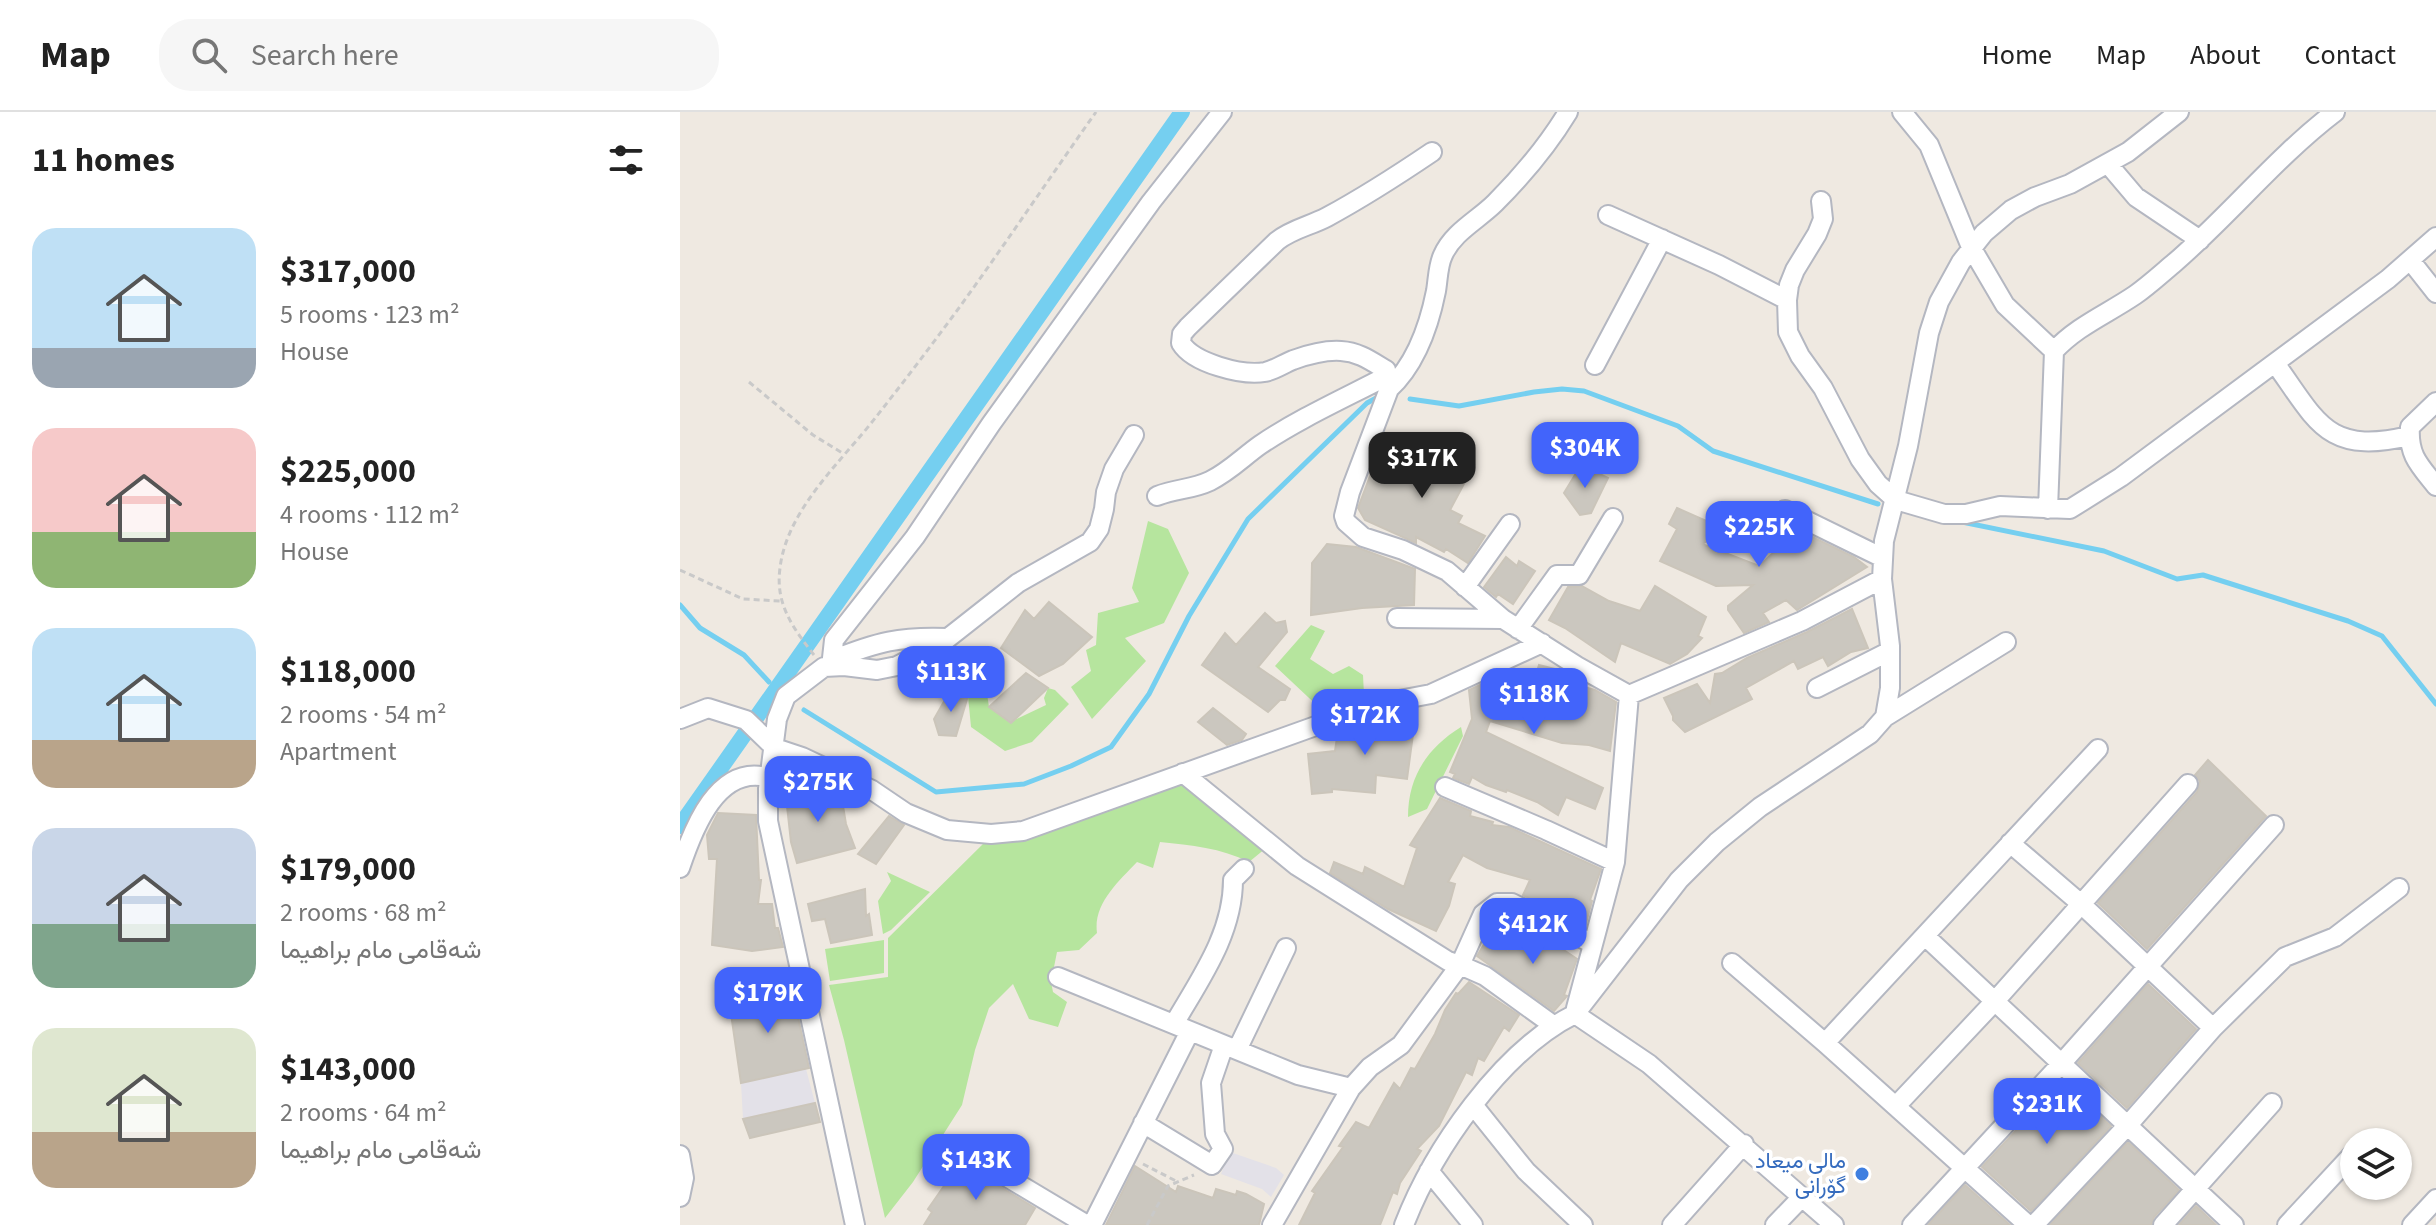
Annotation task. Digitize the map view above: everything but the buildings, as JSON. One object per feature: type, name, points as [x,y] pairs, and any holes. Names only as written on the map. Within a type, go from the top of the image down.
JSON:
[{"type":"street","points":[[829,665],[834,640],[915,537],[1151,202],[1222,112]]},
{"type":"street","points":[[1157,496],[1177,487],[1190,489],[1210,481],[1235,467],[1259,445],[1388,388],[1399,380],[1419,347],[1431,312],[1441,257],[1456,236],[1492,206],[1523,172],[1568,112]]},
{"type":"street","points":[[1902,112],[1929,145],[1971,247],[2005,305],[2054,351]]},
{"type":"street","points":[[1885,717],[1890,688],[1890,651],[1882,579],[1883,550],[1929,333],[1939,302],[1971,247],[1996,221],[2035,197],[2070,184],[2108,164],[2143,142],[2179,112]]},
{"type":"street","points":[[2048,509],[2054,351],[2069,335],[2137,294],[2200,240],[2309,132],[2335,112]]},
{"type":"street","points":[[1432,152],[1372,193],[1314,224],[1287,233],[1182,334],[1181,343],[1191,355],[1224,368],[1261,373],[1278,369],[1292,361],[1339,351],[1363,355],[1386,370],[1388,388],[1350,492],[1344,516],[1346,522],[1363,537],[1403,550],[1447,571],[1511,624],[1629,695]]},
{"type":"street","points":[[2108,164],[2136,197],[2200,240]]},
{"type":"street","points":[[1821,201],[1823,219],[1795,270],[1787,300],[1788,332],[1800,356],[1823,388],[1860,459],[1894,505],[1944,514],[1966,514],[2000,506],[2070,509],[2121,477],[2275,363],[2436,237]]},
{"type":"street","points":[[1608,215],[1787,300]]},
{"type":"street","points":[[1595,365],[1662,239]]},
{"type":"street","points":[[2410,260],[2436,293]]},
{"type":"street","points":[[2275,363],[2313,415],[2341,439],[2385,442],[2409,432],[2436,402]]},
{"type":"street","points":[[2409,432],[2408,445],[2413,456],[2436,486]]},
{"type":"street","points":[[829,665],[877,670],[897,666],[948,638],[1018,583],[1090,542],[1099,529],[1114,469],[1134,435]]},
{"type":"street","points":[[1785,510],[1883,550]]},
{"type":"street","points":[[1397,618],[1511,624],[1557,575],[1579,575],[1613,518]]},
{"type":"street","points":[[1465,587],[1510,524]]},
{"type":"street","points":[[1629,695],[1802,621],[1882,579]]},
{"type":"street","points":[[855,1225],[772,847],[768,821],[777,719],[786,696],[829,665],[870,645],[910,637],[948,638]]},
{"type":"street","points":[[1404,1225],[1436,1156],[1487,1086],[1553,1025],[1575,1014],[1679,880],[1717,842],[1760,807],[1870,734],[1885,717],[2006,642]]},
{"type":"street","points":[[680,719],[708,708],[746,720],[775,748],[802,757],[872,790],[906,813],[947,830],[991,834],[1023,831],[1338,719],[1394,701],[1431,694],[1542,643]]},
{"type":"street","points":[[1817,688],[1890,651]]},
{"type":"street","points":[[1575,1014],[1615,862],[1629,695]]},
{"type":"street","points":[[1825,1043],[2098,749]]},
{"type":"street","points":[[1183,773],[1297,866],[1448,961],[1485,976],[1553,1025]]},
{"type":"street","points":[[680,868],[694,832],[720,790],[743,776],[752,774],[770,778]]},
{"type":"street","points":[[1896,1106],[1995,1001],[2188,784]]},
{"type":"street","points":[[1445,787],[1615,862]]},
{"type":"street","points":[[1912,1225],[2061,1064],[2274,825]]},
{"type":"street","points":[[2010,843],[2080,903],[2213,1028]]},
{"type":"street","points":[[985,1164],[1090,1225],[1143,1123],[1215,954],[1233,904],[1233,880],[1244,869]]},
{"type":"street","points":[[2034,1225],[2213,1028],[2285,957],[2335,937],[2399,888]]},
{"type":"street","points":[[1272,1225],[1351,1088],[1370,1067],[1401,1045],[1460,965],[1483,914],[1497,903],[1512,903],[1593,944]]},
{"type":"street","points":[[1925,936],[2234,1225]]},
{"type":"street","points":[[1143,1123],[1212,1165],[1223,1149],[1215,1134],[1211,1083],[1286,948]]},
{"type":"street","points":[[1732,963],[2028,1225]]},
{"type":"street","points":[[1058,977],[1298,1075],[1351,1088]]},
{"type":"street","points":[[1575,1014],[1649,1064],[1834,1225]]},
{"type":"street","points":[[2163,1225],[2272,1103]]},
{"type":"street","points":[[1473,1105],[1526,1171],[1583,1225]]},
{"type":"street","points":[[1672,1225],[1744,1144]]},
{"type":"street","points":[[680,1155],[684,1178],[680,1197]]},
{"type":"street","points":[[2287,1225],[2340,1168]]},
{"type":"street","points":[[1429,1171],[1473,1225]]},
{"type":"street","points":[[1775,1225],[1802,1197]]},
{"type":"street","points":[[2412,1225],[2436,1199]]},
{"type":"path","points":[[829,665],[792,627],[780,601],[780,568],[789,536],[821,481],[874,420],[953,315],[1096,112]]},
{"type":"path","points":[[749,382],[813,435],[844,454]]},
{"type":"path","points":[[680,570],[743,599],[780,601]]},
{"type":"path","points":[[1126,1155],[1178,1182]]},
{"type":"path","points":[[1147,1225],[1168,1186],[1212,1165]]},
{"type":"shaded area","points":[[806,1069],[815,1103],[743,1119],[741,1083]]},
{"type":"shaded area","points":[[1230,1152],[1276,1168],[1284,1175],[1271,1197],[1262,1189],[1221,1174]]},
{"type":"green space","points":[[1148,521],[1168,529],[1189,573],[1164,623],[1125,638],[1146,661],[1092,719],[1071,687],[1091,671],[1086,650],[1096,645],[1098,613],[1139,602],[1132,588]]},
{"type":"green space","points":[[1311,625],[1325,631],[1310,659],[1333,674],[1349,666],[1363,675],[1364,695],[1325,713],[1275,666]]},
{"type":"green space","points":[[969,650],[981,653],[989,707],[1010,722],[1046,705],[1044,698],[1048,688],[1055,690],[1069,704],[1032,742],[1005,751],[971,727],[968,696],[945,678]]},
{"type":"green space","points":[[1461,727],[1463,736],[1427,809],[1408,817],[1412,789],[1422,765],[1438,744]]},
{"type":"green space","points":[[1178,774],[1266,848],[1249,862],[1217,850],[1160,842],[1153,868],[1137,862],[1103,903],[1097,933],[1079,950],[1057,952],[1051,982],[1053,992],[1067,1002],[1058,1027],[1029,1019],[1013,984],[989,1008],[962,1105],[913,1182],[885,1218],[829,985],[888,977],[888,938],[985,842]]},
{"type":"green space","points":[[887,872],[930,892],[883,934],[878,901],[891,881]]},
{"type":"green space","points":[[884,940],[884,973],[830,981],[825,949]]},
{"type":"waterway","points":[[680,826],[1182,112]]},
{"type":"waterway","points":[[1410,399],[1459,406],[1534,392],[1562,389],[1584,391],[1678,426],[1713,451],[1878,504]]},
{"type":"waterway","points":[[804,710],[936,792],[1024,784],[1111,747],[1149,694],[1189,616],[1248,519],[1367,403],[1378,397]]},
{"type":"waterway","points":[[1962,522],[2104,551],[2177,579],[2203,575],[2348,621],[2382,636],[2436,704]]},
{"type":"waterway","points":[[680,605],[700,628],[744,655],[769,682]]},
{"type":"place","name":"مالی میعاد گۆرانی","points":[[1862,1174]]}]
